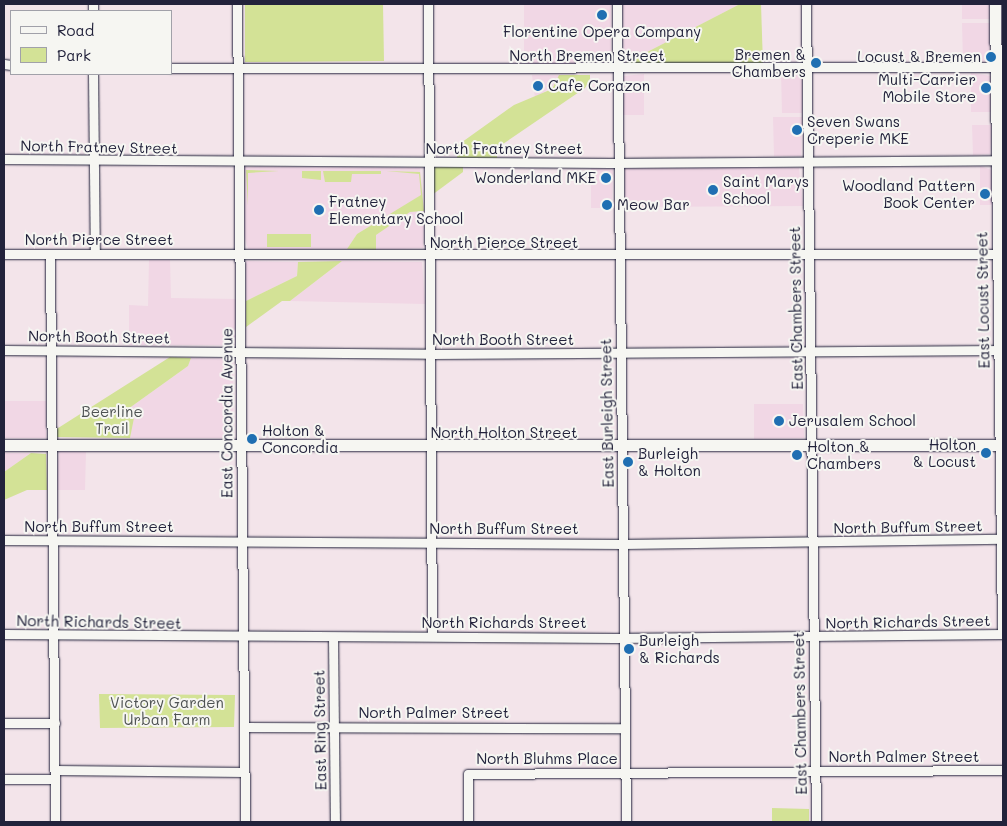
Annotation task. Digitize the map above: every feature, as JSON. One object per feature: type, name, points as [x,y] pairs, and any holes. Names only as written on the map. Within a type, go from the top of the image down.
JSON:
[{"type":"main road","name":"East Locust Street","points":[[995,4],[999,67],[1003,633]]},
{"type":"main road","name":"North Holton Street","points":[[4,445],[621,448],[1002,447]]},
{"type":"street","name":"East Concordia Avenue","points":[[237,4],[245,822]]},
{"type":"street","points":[[428,4],[432,636]]},
{"type":"street","name":"East Burleigh Street","points":[[617,4],[626,822]]},
{"type":"street","name":"East Chambers Street","points":[[806,4],[816,822]]},
{"type":"street","name":"North Bremen Street","points":[[172,68],[428,67],[617,70],[999,67]]},
{"type":"street","points":[[94,75],[94,254]]},
{"type":"street","name":"North Fratney Street","points":[[4,159],[428,163],[1000,160]]},
{"type":"street","name":"North Pierce Street","points":[[4,254],[619,257],[1000,254]]},
{"type":"street","points":[[50,254],[55,822]]},
{"type":"street","name":"North Booth Street","points":[[4,350],[431,354],[1001,350]]},
{"type":"street","name":"North Buffum Street","points":[[4,540],[623,544],[1003,540]]},
{"type":"street","name":"North Richards Street","points":[[4,634],[624,638],[1003,633]]},
{"type":"street","name":"East Ring Street","points":[[332,637],[335,822]]},
{"type":"street","points":[[4,723],[55,723]]},
{"type":"street","name":"North Palmer Street","points":[[244,727],[625,728]]},
{"type":"street","name":"North Palmer Street","points":[[625,773],[1003,770]]},
{"type":"street","points":[[4,779],[55,774],[244,772]]},
{"type":"street","name":"North Bluhms Place","points":[[468,822],[468,774],[625,773]]},
{"type":"shaded area","points":[[524,4],[611,4],[611,63],[524,65]]},
{"type":"shaded area","points":[[622,4],[740,4],[624,64]]},
{"type":"shaded area","points":[[962,4],[991,4],[991,19],[962,19]]},
{"type":"shaded area","points":[[962,23],[991,23],[989,61],[963,62]]},
{"type":"shaded area","points":[[781,73],[802,75],[802,113],[782,113]]},
{"type":"shaded area","points":[[971,73],[991,76],[991,112],[971,112]]},
{"type":"shaded area","points":[[644,74],[644,115],[623,115],[624,76]]},
{"type":"shaded area","points":[[532,75],[559,75],[559,82],[535,98]]},
{"type":"shaded area","points":[[773,117],[802,117],[801,156],[774,156]]},
{"type":"shaded area","points":[[972,125],[992,125],[990,154],[973,155]]},
{"type":"shaded area","points":[[980,166],[992,170],[992,205],[980,205]]},
{"type":"shaded area","name":"Fratney Elementary School","points":[[244,167],[420,168],[423,195],[357,234],[347,249],[248,249],[243,231]]},
{"type":"shaded area","name":"Saint Marys School","points":[[625,167],[799,168],[803,206],[624,207]]},
{"type":"shaded area","points":[[591,168],[613,169],[612,208],[591,208]]},
{"type":"shaded area","points":[[424,211],[423,248],[376,250],[376,235],[410,212]]},
{"type":"shaded area","points":[[149,260],[170,260],[171,298],[238,299],[234,345],[129,345],[129,305],[148,306]]},
{"type":"shaded area","points":[[246,261],[298,262],[297,276],[246,301]]},
{"type":"shaded area","points":[[342,261],[422,262],[425,304],[290,301]]},
{"type":"shaded area","points":[[191,358],[233,359],[233,438],[130,438],[133,415],[128,409],[188,366]]},
{"type":"shaded area","points":[[4,401],[46,401],[46,438],[4,438]]},
{"type":"shaded area","name":"Jerusalem School","points":[[754,404],[803,404],[804,438],[754,439]]},
{"type":"shaded area","points":[[59,451],[86,452],[85,490],[56,490]]},
{"type":"shaded area","points":[[4,453],[31,453],[4,472]]},
{"type":"green space","points":[[245,4],[383,4],[384,61],[245,62]]},
{"type":"green space","points":[[740,4],[761,4],[763,65],[624,64]]},
{"type":"green space","points":[[559,75],[590,75],[590,80],[585,88],[497,148],[497,159],[457,158],[458,145],[514,105],[552,89]]},
{"type":"green space","points":[[434,167],[463,167],[463,172],[432,195]]},
{"type":"green space","points":[[246,170],[279,171],[248,173],[248,206]]},
{"type":"green space","points":[[302,171],[321,171],[321,180],[302,178]]},
{"type":"green space","points":[[323,171],[381,171],[381,174],[352,174],[351,182],[325,182]]},
{"type":"green space","points":[[386,171],[420,172],[424,211],[410,212],[376,235],[376,250],[347,249],[357,234],[421,195],[419,174]]},
{"type":"green space","points":[[267,234],[311,234],[311,247],[267,247]]},
{"type":"green space","points":[[342,261],[290,301],[282,301],[246,327],[246,301],[297,276],[298,262]]},
{"type":"green space","name":"Beerline Trail","points":[[170,357],[191,358],[188,366],[128,409],[134,418],[130,438],[56,437],[55,430]]},
{"type":"green space","name":"Beerline Trail","points":[[31,453],[46,454],[47,490],[27,490],[4,500],[4,472]]},
{"type":"green space","name":"Victory Garden Urban Farm","points":[[99,694],[235,695],[234,727],[100,728]]},
{"type":"green space","points":[[772,808],[809,809],[809,822],[772,822]]},
{"type":"place","name":"Florentine Opera Company","points":[[602,15]]},
{"type":"place","name":"Locust & Bremen","points":[[991,57]]},
{"type":"place","name":"Bremen & Chambers","points":[[816,63]]},
{"type":"place","name":"Cafe Corazon","points":[[538,86]]},
{"type":"place","name":"Multi-Carrier Mobile Store","points":[[986,88]]},
{"type":"place","name":"Seven Swans Creperie MKE","points":[[797,130]]},
{"type":"place","name":"Wonderland MKE","points":[[606,178]]},
{"type":"place","name":"Saint Marys School","points":[[713,190]]},
{"type":"place","name":"Woodland Pattern Book Center","points":[[985,194]]},
{"type":"place","name":"Meow Bar","points":[[607,205]]},
{"type":"place","name":"Fratney Elementary School","points":[[319,210]]},
{"type":"place","name":"Jerusalem School","points":[[779,421]]},
{"type":"place","name":"Holton & Concordia","points":[[252,439]]},
{"type":"place","name":"Holton & Locust","points":[[986,453]]},
{"type":"place","name":"Holton & Chambers","points":[[797,455]]},
{"type":"place","name":"Burleigh & Holton","points":[[628,462]]},
{"type":"place","name":"Burleigh & Richards","points":[[629,649]]}]
